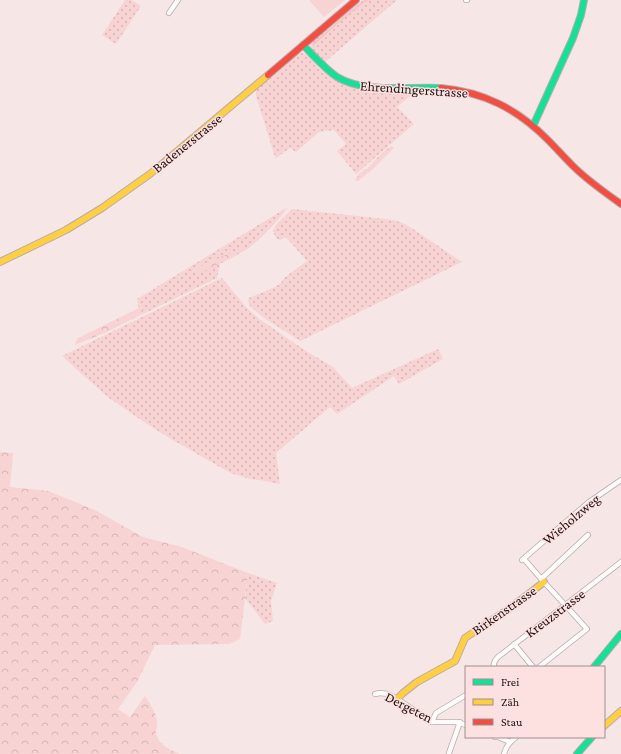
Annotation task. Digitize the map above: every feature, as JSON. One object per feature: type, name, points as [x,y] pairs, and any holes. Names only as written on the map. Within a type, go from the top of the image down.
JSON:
[{"type":"street","points":[[169,13],[178,0]]},
{"type":"street","name":"Badenerstrasse","points":[[0,262],[66,230],[102,208],[150,174],[356,0]]},
{"type":"street","points":[[533,126],[572,38],[581,15],[584,0]]},
{"type":"street","name":"Ehrendingerstrasse","points":[[303,45],[328,70],[342,79],[354,84],[382,88],[447,88],[474,93],[501,104],[533,126],[575,168],[621,204]]},
{"type":"street","name":"Wieholzweg","points":[[543,581],[523,560],[589,502],[621,480]]},
{"type":"street","points":[[540,666],[587,629],[543,581],[588,535]]},
{"type":"street","name":"Kreuzstrasse","points":[[494,666],[495,660],[514,644],[621,562]]},
{"type":"street","name":"Birkenstrasse","points":[[397,699],[403,692],[416,683],[455,661],[459,656],[461,643],[465,638],[513,606],[543,581]]},
{"type":"street","points":[[595,666],[621,634]]},
{"type":"street","points":[[514,644],[532,666]]},
{"type":"street","name":"Dergeten","points":[[375,694],[388,694],[432,722],[460,722],[465,724]]},
{"type":"street","points":[[432,722],[436,713],[465,696]]},
{"type":"street","points":[[605,725],[621,711]]},
{"type":"street","points":[[449,753],[460,722]]},
{"type":"street","points":[[500,738],[510,742]]},
{"type":"street","points":[[504,754],[505,748],[515,738]]},
{"type":"street","points":[[577,754],[591,738]]},
{"type":"green space","points":[[125,0],[132,0],[141,6],[116,44],[102,35]]},
{"type":"green space","points":[[309,0],[345,0],[324,17]]},
{"type":"green space","points":[[363,0],[397,0],[325,62],[311,49],[311,43],[315,37],[350,8]]},
{"type":"green space","points":[[305,53],[321,70],[352,87],[367,90],[417,90],[397,107],[414,124],[356,174],[337,151],[346,144],[334,130],[319,132],[296,152],[290,148],[276,158],[256,96],[256,89],[297,54]]},
{"type":"green space","points":[[392,146],[394,148],[372,170],[358,181],[355,180],[364,169],[367,169],[382,153]]},
{"type":"green space","points":[[288,207],[280,218],[256,242],[246,250],[220,264],[217,278],[143,314],[139,309],[137,299]]},
{"type":"green space","points":[[292,209],[394,220],[405,224],[462,262],[300,341],[264,318],[250,306],[248,302],[249,298],[281,283],[284,278],[307,261],[286,237],[280,240],[276,238],[273,231],[276,225]]},
{"type":"green space","points":[[242,248],[244,250],[199,274],[196,274],[194,271],[196,268]]},
{"type":"green space","points":[[222,278],[247,308],[258,318],[306,351],[333,367],[352,388],[438,349],[443,359],[399,384],[394,376],[337,414],[330,407],[276,453],[280,484],[250,479],[231,473],[171,439],[109,398],[62,356]]},
{"type":"green space","points":[[141,307],[144,310],[142,314],[107,332],[75,345],[77,339]]},
{"type":"green space","points":[[0,452],[13,453],[10,487],[48,491],[95,510],[143,537],[182,547],[248,573],[240,639],[229,644],[155,645],[137,682],[118,709],[130,717],[145,696],[155,715],[157,724],[156,732],[158,738],[166,747],[180,754],[0,754]]},
{"type":"green space","points":[[248,573],[277,583],[271,601],[273,621],[265,624],[245,598]]},
{"type":"waterway","points":[[313,45],[366,0]]},
{"type":"traffic: fast","points":[[533,126],[573,38],[581,15],[584,0]]},
{"type":"traffic: fast","points":[[303,45],[332,73],[348,82],[361,86],[388,88],[441,88]]},
{"type":"traffic: fast","points":[[595,666],[621,634]]},
{"type":"traffic: fast","points":[[577,754],[591,738]]},
{"type":"traffic: slow","points":[[0,262],[66,230],[102,208],[150,174],[268,75]]},
{"type":"traffic: slow","points":[[397,699],[417,682],[455,661],[465,638],[513,606],[544,582]]},
{"type":"traffic: slow","points":[[605,725],[621,711]]},
{"type":"traffic: jam","points":[[268,75],[356,0]]},
{"type":"traffic: jam","points":[[441,88],[471,93],[486,98],[512,111],[536,128],[584,176],[621,204]]}]
